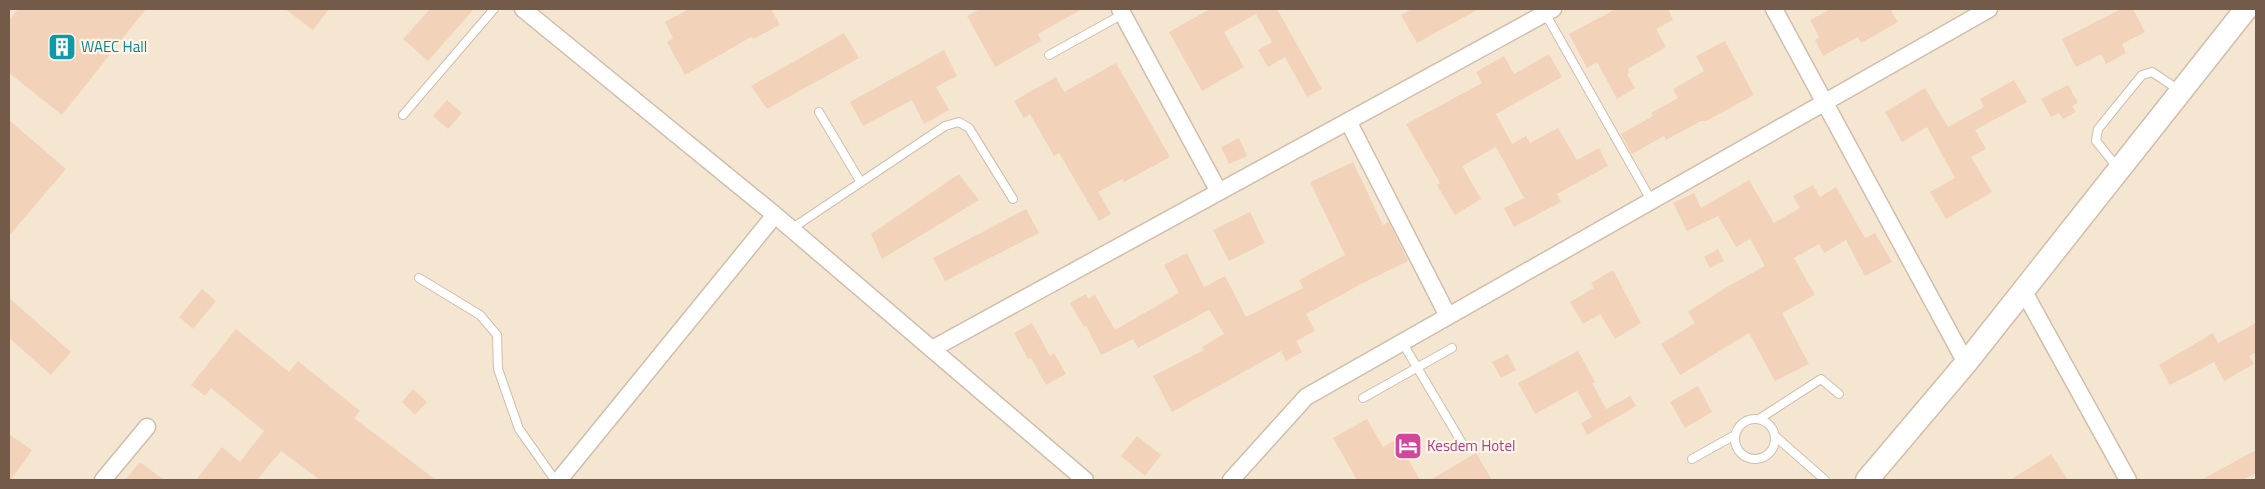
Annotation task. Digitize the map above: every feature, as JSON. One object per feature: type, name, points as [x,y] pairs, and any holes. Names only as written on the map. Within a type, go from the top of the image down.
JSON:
[{"type":"street","points":[[523,9],[775,215],[1085,480]]},
{"type":"street","points":[[1774,9],[1826,101],[1966,363]]},
{"type":"street","points":[[1231,480],[1306,397],[1989,9]]},
{"type":"street","points":[[1867,480],[1966,363],[2246,9]]},
{"type":"street","points":[[1122,11],[1219,192]]},
{"type":"street","points":[[932,349],[1549,11]]},
{"type":"street","points":[[1348,121],[1448,316]]},
{"type":"street","points":[[557,480],[775,215]]},
{"type":"street","points":[[2023,290],[2128,480]]},
{"type":"street","points":[[103,480],[147,427]]},
{"type":"lane","points":[[403,115],[494,9]]},
{"type":"lane","points":[[1049,55],[1122,11]]},
{"type":"lane","points":[[1549,11],[1651,200]]},
{"type":"lane","points":[[2119,170],[2096,141],[2098,129],[2142,75],[2152,72],[2181,91]]},
{"type":"lane","points":[[819,112],[860,182]]},
{"type":"lane","points":[[791,229],[945,126],[959,122],[969,128],[1012,199]]},
{"type":"lane","points":[[419,278],[480,315],[498,335],[498,369],[519,429],[557,480]]},
{"type":"lane","points":[[1402,342],[1465,448]]},
{"type":"lane","points":[[1363,398],[1452,348]]},
{"type":"lane","points":[[1759,419],[1821,379],[1839,394]]},
{"type":"lane","points":[[1775,436],[1773,448],[1764,457],[1757,459],[1751,459],[1740,453],[1734,442],[1735,435],[1741,424],[1752,419],[1759,419],[1770,425],[1775,436],[1825,480]]},
{"type":"lane","points":[[1692,458],[1735,435]]},
{"type":"shaded area","points":[[9,9],[2256,9],[2256,480],[9,480]]},
{"type":"building","name":"WAEC Hall","points":[[18,9],[146,9],[62,115],[9,73],[9,21]]},
{"type":"building","points":[[285,9],[329,9],[313,30]]},
{"type":"building","points":[[430,9],[474,9],[428,61],[403,39]]},
{"type":"building","points":[[689,9],[771,9],[780,25],[753,39],[751,37],[685,75],[667,42],[673,38],[665,22]]},
{"type":"building","points":[[980,9],[1082,9],[1038,34],[1041,41],[995,67],[967,16]]},
{"type":"building","points":[[1210,9],[1277,9],[1322,89],[1307,97],[1285,57],[1268,67],[1258,50],[1272,42],[1256,14],[1224,32],[1244,67],[1202,91],[1169,32]]},
{"type":"building","points":[[1412,9],[1479,9],[1417,43],[1401,15]]},
{"type":"building","points":[[1616,9],[1668,9],[1673,20],[1656,29],[1666,47],[1628,69],[1629,72],[1627,74],[1635,88],[1617,99],[1597,62],[1587,68],[1569,34]]},
{"type":"building","points":[[1831,9],[1890,9],[1898,22],[1861,43],[1858,37],[1823,56],[1815,40],[1819,37],[1810,20]]},
{"type":"building","points":[[2121,9],[2133,9],[2145,32],[2122,44],[2126,53],[2106,64],[2101,54],[2076,67],[2062,39]]},
{"type":"building","points":[[844,33],[859,58],[767,109],[751,86]]},
{"type":"building","points":[[1725,41],[1754,95],[1706,121],[1701,121],[1666,140],[1664,136],[1632,154],[1621,134],[1653,116],[1651,113],[1678,98],[1673,89],[1704,71],[1696,56]]},
{"type":"building","points":[[944,50],[957,76],[936,87],[949,110],[924,124],[912,100],[863,126],[850,102]]},
{"type":"building","points":[[1549,54],[1562,77],[1496,114],[1512,144],[1526,136],[1530,143],[1558,128],[1577,160],[1599,148],[1608,166],[1557,194],[1561,202],[1514,227],[1504,208],[1524,198],[1496,147],[1462,166],[1481,199],[1455,215],[1437,185],[1440,183],[1406,124],[1482,83],[1476,72],[1504,56],[1514,74]]},
{"type":"building","points":[[1116,63],[1170,157],[1124,182],[1122,179],[1098,192],[1111,214],[1099,221],[1059,153],[1054,156],[1030,114],[1024,118],[1014,101],[1056,77],[1064,92]]},
{"type":"building","points":[[2014,80],[2027,102],[1975,130],[1986,149],[1971,157],[1992,192],[1946,219],[1930,192],[1955,178],[1927,127],[1902,142],[1885,112],[1925,88],[1948,127],[1984,107],[1980,99]]},
{"type":"building","points":[[2068,85],[2078,103],[2072,106],[2076,112],[2063,119],[2059,113],[2051,117],[2041,99]]},
{"type":"building","points":[[447,100],[462,113],[448,129],[433,116]]},
{"type":"building","points":[[9,120],[66,169],[9,236]]},
{"type":"building","points":[[1239,138],[1247,156],[1229,164],[1221,147]]},
{"type":"building","points":[[1353,162],[1383,225],[1389,222],[1408,261],[1306,314],[1315,331],[1296,341],[1302,352],[1286,361],[1281,351],[1172,412],[1153,376],[1204,350],[1202,347],[1224,334],[1209,310],[1138,348],[1133,339],[1101,355],[1086,326],[1084,327],[1070,303],[1086,294],[1088,299],[1095,295],[1115,330],[1179,293],[1164,265],[1187,253],[1204,287],[1225,276],[1246,317],[1303,288],[1299,280],[1345,255],[1310,182]]},
{"type":"building","points":[[959,174],[979,200],[882,259],[871,234]]},
{"type":"building","points":[[1749,180],[1774,223],[1800,208],[1793,196],[1813,185],[1820,197],[1836,187],[1865,238],[1875,233],[1892,262],[1865,276],[1846,240],[1824,253],[1819,244],[1794,258],[1815,295],[1782,313],[1809,364],[1775,381],[1749,333],[1680,375],[1661,344],[1695,323],[1688,312],[1725,288],[1765,266],[1750,239],[1736,247],[1718,216],[1687,231],[1673,203],[1694,193],[1701,208]]},
{"type":"building","points":[[1026,209],[1039,233],[945,281],[933,258]]},
{"type":"building","points":[[1250,212],[1265,243],[1229,261],[1213,230]]},
{"type":"building","points":[[1718,249],[1724,261],[1710,268],[1704,257]]},
{"type":"building","points":[[1613,270],[1641,323],[1615,339],[1600,314],[1583,324],[1570,302],[1594,288],[1591,283]]},
{"type":"building","points":[[202,289],[216,301],[193,329],[179,317]]},
{"type":"building","points":[[9,298],[71,352],[51,375],[9,338]]},
{"type":"building","points":[[1032,323],[1050,356],[1054,353],[1066,374],[1046,385],[1031,358],[1028,359],[1014,333]]},
{"type":"building","points":[[2256,323],[2256,352],[2249,356],[2254,364],[2224,381],[2214,362],[2170,385],[2159,365],[2213,333],[2218,343]]},
{"type":"building","points":[[236,329],[289,372],[298,361],[360,411],[354,418],[436,480],[320,480],[281,451],[257,480],[196,480],[222,447],[240,462],[264,431],[211,388],[205,396],[191,385]]},
{"type":"building","points":[[1578,351],[1595,382],[1592,383],[1606,409],[1630,396],[1636,406],[1587,435],[1581,423],[1592,417],[1577,391],[1535,414],[1518,383]]},
{"type":"building","points":[[1508,354],[1516,370],[1501,378],[1492,362]]},
{"type":"building","points":[[1698,386],[1712,412],[1685,428],[1670,402]]},
{"type":"building","points":[[413,389],[427,402],[415,415],[402,402]]},
{"type":"building","points":[[1367,419],[1383,447],[1397,439],[1420,480],[1357,480],[1333,438]]},
{"type":"building","points":[[9,434],[32,450],[11,480],[9,480]]},
{"type":"building","points":[[1137,436],[1161,455],[1145,476],[1121,456]]},
{"type":"building","points":[[2256,450],[2256,473],[2243,480],[2201,480]]},
{"type":"building","points":[[1476,453],[1492,480],[1430,480]]},
{"type":"building","points":[[2051,454],[2068,480],[2010,480]]},
{"type":"building","points":[[140,462],[164,480],[125,480]]},
{"type":"place","name":"WAEC Hall","points":[[62,47]]},
{"type":"place","name":"Kesdem Hotel","points":[[1408,446]]}]
